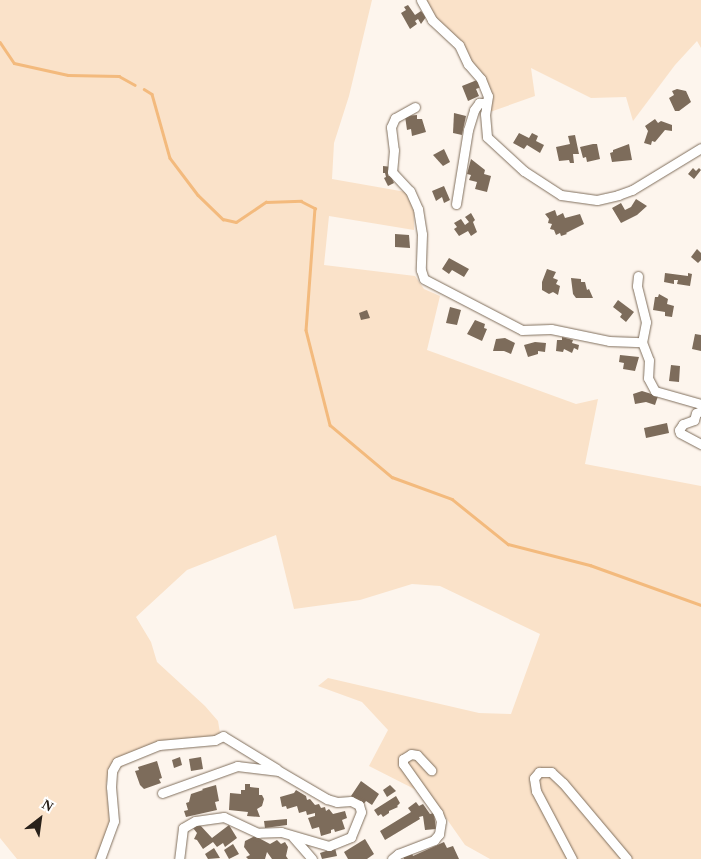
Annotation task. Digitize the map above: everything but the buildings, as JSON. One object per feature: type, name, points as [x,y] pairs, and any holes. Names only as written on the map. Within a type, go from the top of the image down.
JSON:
[{"type":"street","points":[[421,0],[432,20],[459,45],[468,64],[481,79],[488,96],[485,114],[487,137],[524,171],[561,194],[597,200],[618,195],[632,190],[701,148]]},
{"type":"street","points":[[456,204],[468,130],[474,110],[479,103],[486,103]]},
{"type":"street","points":[[415,107],[395,118],[391,127],[394,150],[392,172],[410,192],[418,209],[422,234],[421,270],[424,279],[522,330],[551,329],[609,341],[642,342]]},
{"type":"street","points":[[638,276],[637,286],[646,322],[642,342],[649,360],[648,378],[655,391],[701,404]]},
{"type":"street","points":[[701,411],[696,413],[694,420],[683,424],[679,430],[680,433],[701,444]]},
{"type":"street","points":[[100,859],[114,821],[111,787],[112,771],[117,762],[159,745],[214,740],[223,736],[328,799],[337,802],[351,801],[359,805],[361,812],[351,837],[329,846],[281,832],[258,833],[224,817],[195,821],[183,828],[180,859]]},
{"type":"street","points":[[392,859],[398,854],[434,840],[439,834],[441,821],[438,813],[403,764],[403,759],[411,754],[417,755],[431,770]]},
{"type":"street","points":[[162,793],[237,766],[279,771]]},
{"type":"street","points":[[572,859],[536,790],[534,778],[540,772],[551,772],[563,783],[627,859]]},
{"type":"street","points":[[291,835],[312,859]]},
{"type":"shaded area","points":[[0,0],[372,0],[349,96],[334,143],[332,179],[406,192],[414,212],[414,230],[329,216],[324,265],[415,276],[424,289],[440,296],[427,350],[576,404],[598,399],[585,464],[701,486],[701,859],[490,859],[465,845],[432,798],[369,766],[388,730],[362,702],[318,686],[328,678],[479,713],[511,714],[540,634],[440,586],[412,584],[360,600],[294,609],[276,535],[187,570],[136,617],[151,642],[157,662],[205,706],[218,721],[220,733],[211,739],[161,748],[134,759],[115,771],[106,783],[110,822],[98,859],[17,859],[0,838]]},
{"type":"shaded area","points":[[423,0],[701,0],[701,48],[697,41],[675,65],[633,121],[626,97],[591,98],[531,68],[535,96],[490,112],[482,76],[432,17]]},
{"type":"waterway","points":[[0,42],[14,63],[68,75],[119,76],[135,85]]},
{"type":"waterway","points":[[144,89],[152,94],[170,158],[198,195],[223,219],[236,222],[266,202],[301,201],[315,208],[306,330],[330,425],[392,477],[452,499],[508,544],[590,565],[701,605]]}]
